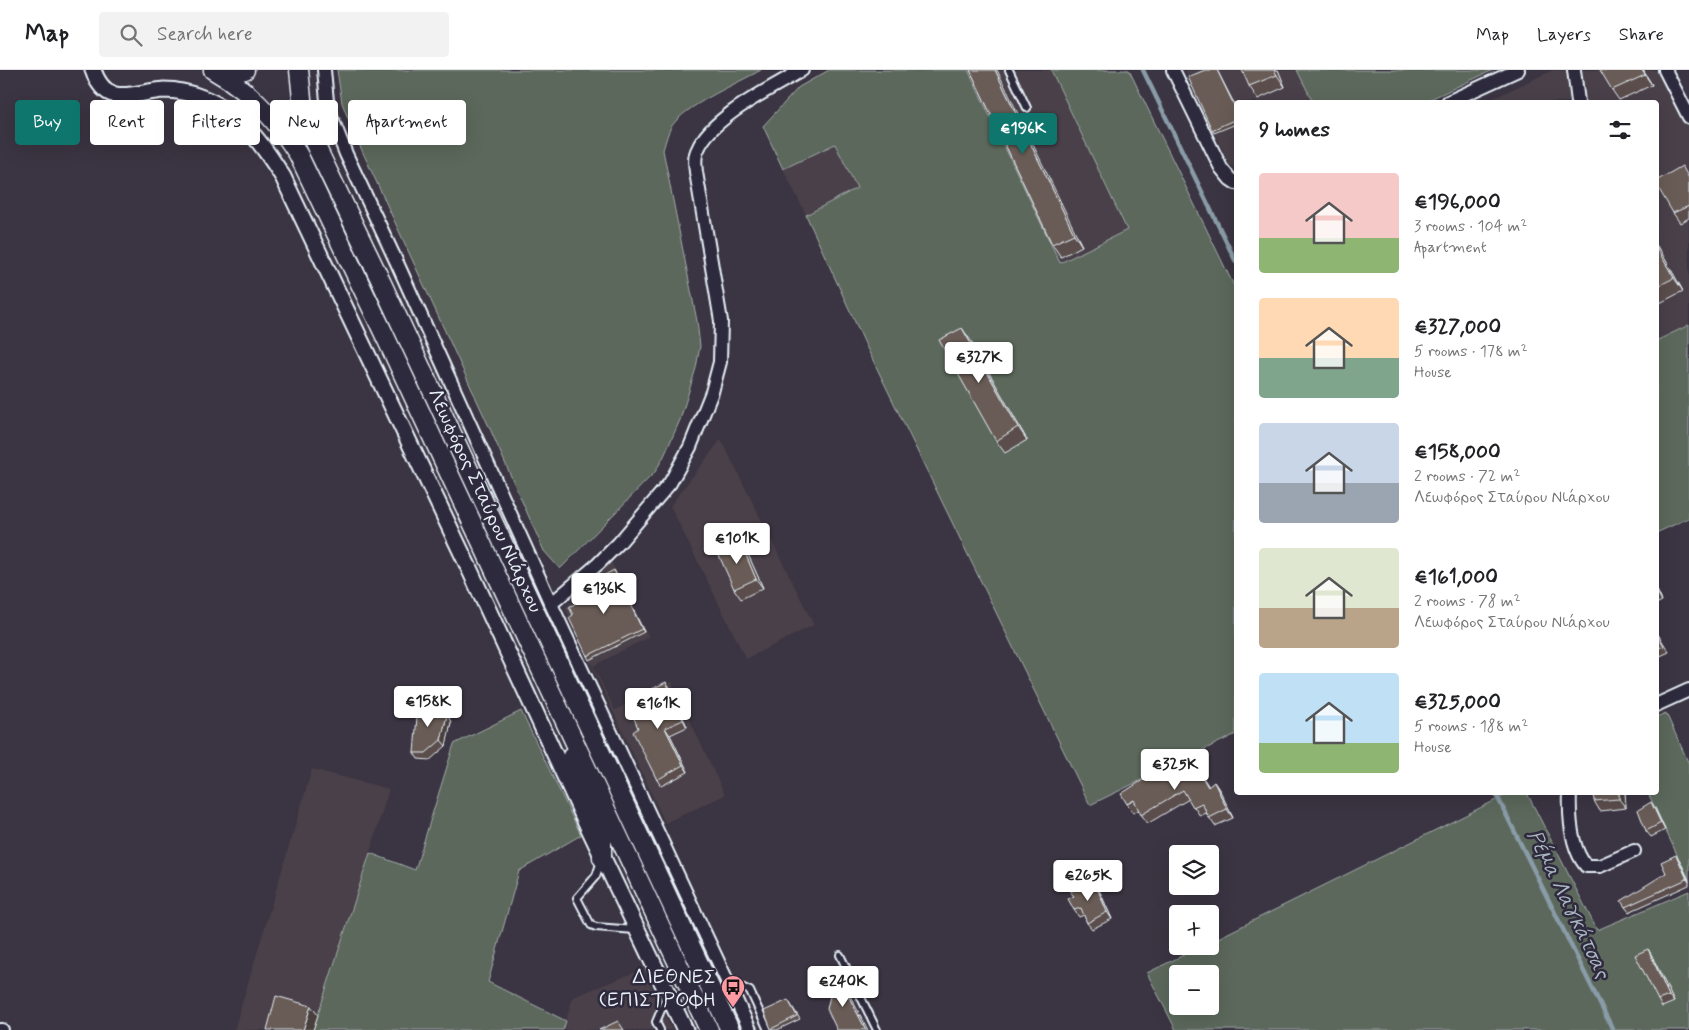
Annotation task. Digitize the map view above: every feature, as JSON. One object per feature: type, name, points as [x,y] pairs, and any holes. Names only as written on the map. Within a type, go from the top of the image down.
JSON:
[{"type":"main road","name":"Λεωφόρος Σταύρου Νιάρχου","points":[[212,70],[227,79],[263,107],[282,130],[298,154],[710,1030]]},
{"type":"main road","points":[[220,70],[233,72],[245,70]]},
{"type":"main road","name":"Λεωφόρος Σταύρου Νιάρχου","points":[[299,70],[303,108],[314,142],[387,294],[730,1030]]},
{"type":"main road","points":[[568,725],[573,761],[602,833],[602,858]]},
{"type":"street","points":[[93,70],[100,86],[114,95],[130,96],[156,91],[171,91],[193,94],[215,103],[242,123],[273,160],[283,176],[684,1030]]},
{"type":"street","points":[[324,70],[328,101],[336,129],[551,604],[750,1030]]},
{"type":"street","points":[[551,604],[598,564],[619,543],[670,483],[690,447],[712,392],[720,362],[722,327],[698,186],[695,163],[697,151],[707,135],[728,115],[802,70]]},
{"type":"street","points":[[1173,70],[1221,168],[1234,182]]},
{"type":"street","points":[[1574,70],[1578,100]]},
{"type":"street","points":[[1665,70],[1689,117]]},
{"type":"street","points":[[1452,100],[1514,71]]},
{"type":"street","points":[[1659,704],[1689,690]]},
{"type":"street","points":[[1570,795],[1573,838],[1578,853],[1586,866],[1600,866],[1634,851]]},
{"type":"lane","points":[[1009,70],[1028,108]]},
{"type":"lane","points":[[602,858],[596,876],[578,898],[591,925],[638,930]]},
{"type":"lane","points":[[840,955],[877,1030]]},
{"type":"lane","points":[[726,980],[750,991],[768,1030]]},
{"type":"lane","points":[[660,1030],[656,1022],[668,995]]},
{"type":"shaded area","points":[[968,70],[1051,70],[1127,230],[1060,263]]},
{"type":"shaded area","points":[[1185,70],[1297,70],[1312,100],[1234,100],[1234,167],[1229,164]]},
{"type":"shaded area","points":[[1553,70],[1665,70],[1689,117],[1689,325],[1659,340],[1659,100],[1489,100]]},
{"type":"shaded area","points":[[835,144],[857,189],[806,215],[783,169]]},
{"type":"shaded area","points":[[721,439],[814,625],[746,659],[670,506]]},
{"type":"shaded area","points":[[611,562],[649,637],[593,666],[615,710],[672,682],[725,795],[665,823],[565,608]]},
{"type":"shaded area","points":[[312,769],[389,789],[370,853],[313,1030],[234,1030]]},
{"type":"shaded area","points":[[643,969],[672,1030],[563,1030],[573,997]]},
{"type":"green space","points":[[337,70],[761,70],[692,108],[675,122],[669,132],[663,150],[697,321],[700,346],[696,368],[680,420],[655,472],[560,569],[544,551],[359,145],[466,145],[466,100],[348,100],[348,118],[342,103]]},
{"type":"green space","points":[[829,70],[968,70],[1060,263],[1127,230],[1051,70],[1129,70],[1234,286],[1234,735],[1090,805],[867,348],[806,215],[857,188],[835,144],[783,169],[763,126],[799,87]]},
{"type":"green space","points":[[1297,70],[1493,70],[1428,100],[1312,100]]},
{"type":"green space","points":[[1689,325],[1689,518],[1659,532],[1659,340]]},
{"type":"green space","points":[[521,711],[581,835],[519,871],[488,982],[566,1021],[563,1030],[313,1030],[370,853],[415,870],[454,744]]},
{"type":"green space","points":[[1666,713],[1689,764],[1689,880],[1649,795],[1659,795],[1659,716]]},
{"type":"green space","points":[[1506,795],[1528,795],[1597,930],[1689,891],[1689,1030],[1176,1030],[1147,973],[1184,955],[1219,955],[1219,938]]},
{"type":"building","points":[[970,70],[995,70],[1074,234],[1052,244]]},
{"type":"building","points":[[1205,70],[1217,70],[1234,105],[1234,120],[1212,130],[1188,77]]},
{"type":"building","points":[[1242,70],[1274,70],[1277,75],[1249,86]]},
{"type":"building","points":[[1600,70],[1642,70],[1645,75],[1612,90]]},
{"type":"building","points":[[1682,166],[1689,178],[1689,206],[1673,213],[1659,189],[1659,179]]},
{"type":"building","points":[[1659,252],[1674,278],[1659,286]]},
{"type":"building","points":[[962,328],[1018,427],[996,441],[939,340]]},
{"type":"building","points":[[740,541],[756,579],[734,589],[717,551]]},
{"type":"building","points":[[614,570],[642,629],[587,656],[569,618],[573,615],[569,607],[583,599],[581,595],[591,590],[588,584]]},
{"type":"building","points":[[1659,637],[1664,646],[1659,648]]},
{"type":"building","points":[[666,682],[683,720],[665,728],[683,765],[657,780],[633,732],[638,728],[633,716],[647,710],[640,695]]},
{"type":"building","points":[[418,704],[439,705],[437,715],[447,715],[441,740],[426,753],[414,753]]},
{"type":"building","points":[[1166,765],[1176,778],[1195,765],[1208,787],[1214,782],[1227,809],[1209,818],[1202,803],[1193,807],[1183,790],[1141,815],[1134,800],[1127,804],[1121,794]]},
{"type":"building","points":[[1593,795],[1619,795],[1619,799],[1594,801]]},
{"type":"building","points":[[1651,802],[1661,823],[1646,831],[1638,810]]},
{"type":"building","points":[[1676,855],[1687,879],[1625,907],[1621,901],[1666,873],[1661,862]]},
{"type":"building","points":[[1095,883],[1107,912],[1087,923],[1081,908],[1074,910],[1068,899],[1074,896],[1070,892],[1081,887],[1083,889]]},
{"type":"building","points":[[1648,949],[1669,996],[1658,1000],[1635,955]]},
{"type":"building","points":[[839,978],[866,1030],[837,1030],[827,1009],[830,996],[825,986]]},
{"type":"building","points":[[276,996],[311,1006],[303,1030],[267,1030]]},
{"type":"building","points":[[788,1000],[797,1016],[771,1029],[764,1011]]},
{"type":"building","points":[[618,1021],[624,1030],[599,1030]]},
{"type":"waterway","name":"Ρέμα Λαγκάτσας","points":[[1143,70],[1234,258]]},
{"type":"waterway","name":"Ρέμα Λαγκάτσας","points":[[1496,795],[1613,1030]]},
{"type":"place","name":"ΔΙΕΘΝΕΣ (ΕΠΙΣΤΡΟΦΗ","points":[[733,1008]]}]
